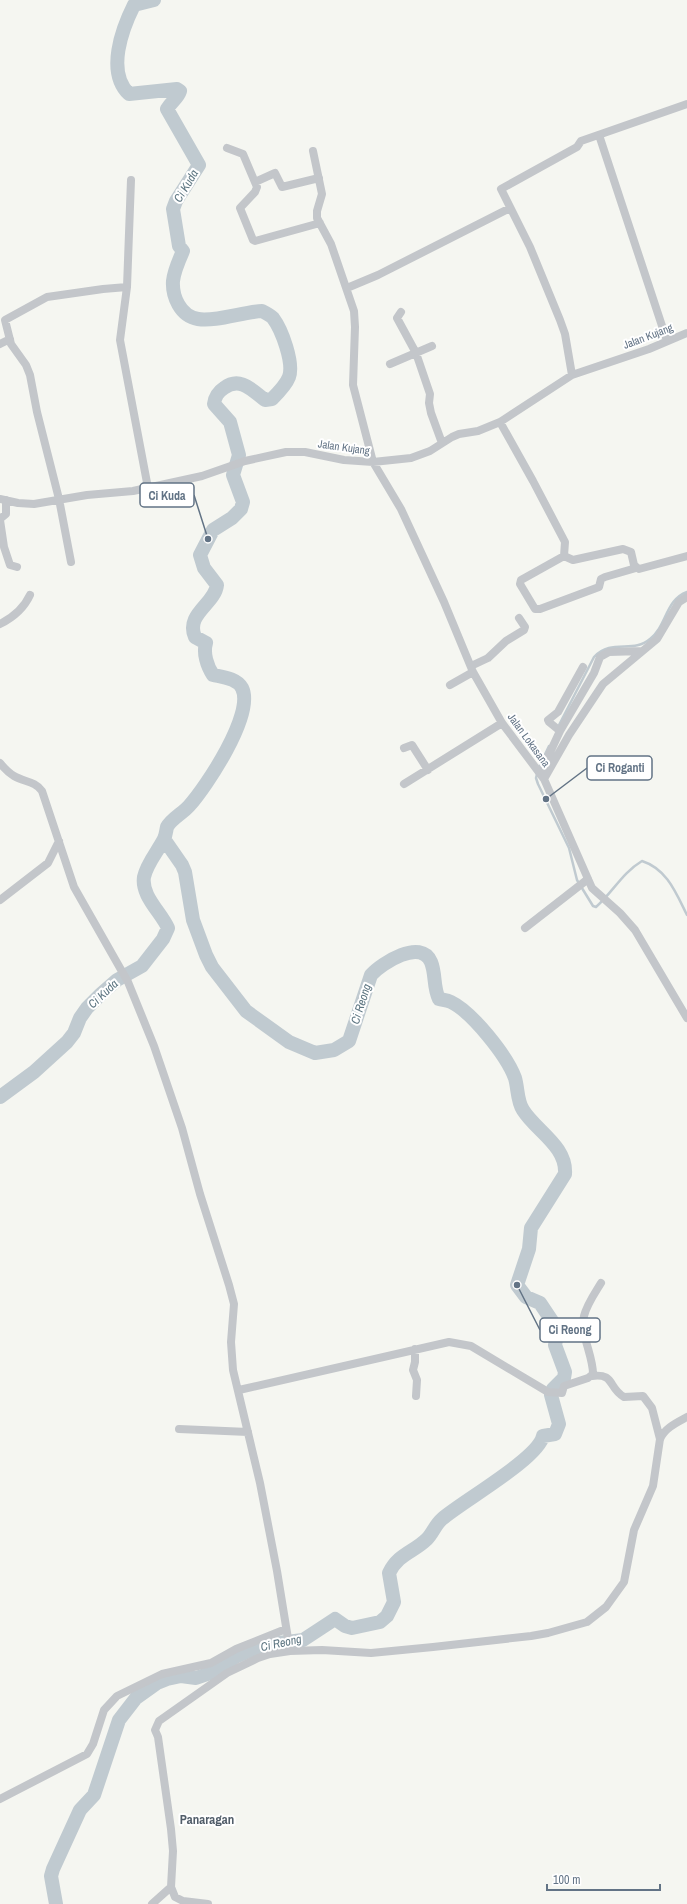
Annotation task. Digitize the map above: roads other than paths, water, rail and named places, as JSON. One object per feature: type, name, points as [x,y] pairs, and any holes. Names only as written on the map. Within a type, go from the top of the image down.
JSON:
[{"type":"street","points":[[572,376],[565,334],[560,320],[530,247],[500,190],[577,147],[582,141],[687,104]]},
{"type":"street","points":[[599,135],[667,341]]},
{"type":"street","points":[[227,148],[243,154],[257,187],[255,192],[240,208],[252,240],[254,241],[320,223],[317,214],[322,194],[313,151]]},
{"type":"street","points":[[255,182],[274,173],[282,187],[319,178]]},
{"type":"street","points":[[131,180],[127,287],[120,340],[148,488]]},
{"type":"street","points":[[347,288],[378,275],[510,208]]},
{"type":"street","name":"Jalan Lokasana","points":[[320,223],[331,244],[347,288],[355,319],[354,385],[373,462],[401,509],[444,602],[472,669],[502,723],[540,773],[582,883],[592,888],[605,899],[620,913],[634,930],[687,1018]]},
{"type":"street","points":[[71,562],[60,499],[37,412],[30,375],[26,365],[11,344],[5,320],[47,297],[127,287]]},
{"type":"street","points":[[401,312],[397,318],[416,353],[430,394],[429,403],[431,413],[442,443]]},
{"type":"street","name":"Jalan Kujang","points":[[3,500],[34,504],[87,495],[133,491],[213,472],[245,461],[286,452],[305,452],[344,460],[373,462],[411,458],[430,452],[442,443],[460,434],[478,431],[500,422],[572,376],[687,333]]},
{"type":"street","points":[[0,344],[10,339]]},
{"type":"street","points":[[390,364],[432,346]]},
{"type":"street","points":[[500,422],[565,542],[564,556]]},
{"type":"street","points":[[3,500],[6,514],[0,520],[4,547],[10,565],[17,567]]},
{"type":"street","points":[[564,556],[573,560],[623,549],[631,552],[636,568]]},
{"type":"street","points":[[564,556],[521,580],[520,584],[535,609],[540,609],[599,587],[601,579],[605,577],[687,556]]},
{"type":"street","points":[[0,624],[13,616],[26,603],[30,595]]},
{"type":"street","points":[[540,773],[569,735],[600,688],[657,639],[679,602],[687,598]]},
{"type":"street","points":[[450,685],[488,658],[506,641],[524,630],[525,626],[519,618]]},
{"type":"street","points":[[557,729],[548,720],[558,712],[586,673],[600,657],[617,651],[642,651]]},
{"type":"street","points":[[540,773],[557,729],[586,673]]},
{"type":"street","points":[[404,784],[502,723]]},
{"type":"street","points":[[404,748],[412,745],[428,770]]},
{"type":"street","points":[[0,763],[15,777],[32,782],[39,786],[48,806],[80,901],[93,919],[128,982],[154,1046],[182,1128],[200,1194],[234,1304],[231,1352],[233,1370],[239,1390],[264,1505],[290,1648]]},
{"type":"street","points":[[0,900],[48,863],[59,841]]},
{"type":"street","points":[[525,928],[582,883]]},
{"type":"street","points":[[592,1376],[593,1370],[584,1327],[584,1318],[586,1311],[601,1283]]},
{"type":"street","points":[[208,1904],[183,1901],[175,1897],[171,1887],[173,1851],[172,1828],[158,1737],[155,1730],[156,1724],[180,1705],[227,1673],[258,1658],[290,1648],[371,1653],[530,1636],[548,1633],[587,1622],[606,1607],[624,1582],[634,1530],[653,1486],[660,1439],[652,1408],[643,1396],[624,1397],[606,1376],[592,1376],[564,1386],[562,1393],[552,1393],[466,1344],[450,1342],[239,1390]]},
{"type":"street","points":[[414,1349],[415,1362],[413,1370],[417,1380],[416,1396]]},
{"type":"street","points":[[660,1439],[662,1435],[673,1425],[687,1417]]},
{"type":"street","points":[[179,1430],[248,1432]]},
{"type":"street","points":[[0,1799],[87,1754],[104,1710],[117,1696],[162,1674],[211,1663],[236,1649],[287,1630]]},
{"type":"street","points":[[152,1904],[171,1887]]},
{"type":"waterway","name":"Ci Kuda","points":[[0,1097],[34,1072],[67,1042],[74,1033],[80,1018],[87,1008],[117,980],[142,966],[163,939],[168,928],[148,897],[144,884],[145,872],[164,839],[169,824],[197,797],[217,767],[227,750],[242,715],[244,700],[242,688],[237,682],[229,678],[213,675],[206,659],[206,643],[195,637],[193,629],[197,615],[211,598],[217,585],[204,568],[200,555],[213,530],[232,518],[241,509],[243,502],[233,475],[239,455],[230,422],[214,404],[216,396],[220,391],[235,383],[246,386],[265,400],[272,399],[282,389],[288,380],[290,371],[289,355],[280,330],[273,318],[262,311],[205,320],[186,314],[176,299],[173,281],[183,251],[179,246],[173,209],[176,201],[199,165],[167,109],[178,96],[180,91],[177,89],[129,94],[122,85],[118,74],[117,62],[121,38],[134,5],[154,0]]},
{"type":"waterway","points":[[558,727],[594,657],[601,651],[608,648],[637,645],[650,639],[656,634],[674,601],[687,592]]},
{"type":"waterway","points":[[539,767],[549,746]]},
{"type":"waterway","points":[[537,774],[536,778],[538,784],[569,848],[577,880],[593,906],[596,907],[623,877],[642,861],[658,870],[670,883],[687,915]]},
{"type":"waterway","name":"Ci Reong","points":[[56,1904],[51,1876],[53,1869],[80,1810],[94,1795],[119,1720],[136,1698],[157,1683],[167,1679],[181,1676],[196,1678],[219,1670],[235,1657],[263,1645],[303,1640],[335,1619],[345,1626],[352,1628],[380,1622],[387,1616],[394,1602],[389,1573],[397,1562],[427,1539],[442,1519],[498,1480],[528,1456],[538,1445],[543,1436],[555,1434],[559,1424],[551,1395],[553,1389],[564,1378],[565,1372],[555,1345],[557,1335],[554,1324],[540,1303],[526,1297],[517,1285],[529,1249],[531,1228],[565,1174],[564,1164],[561,1155],[550,1139],[523,1110],[519,1099],[515,1078],[505,1058],[497,1047],[469,1015],[450,1001],[439,999],[431,962],[426,955],[419,952],[411,952],[392,959],[371,975],[349,1041],[334,1050],[315,1053],[289,1042],[246,1011],[212,967],[193,920],[185,872],[182,865],[164,839]]},
{"type":"place","name":"Ci Kuda","points":[[208,539]]},
{"type":"place","name":"Ci Roganti","points":[[546,799]]},
{"type":"place","name":"Ci Reong","points":[[517,1285]]},
{"type":"district","name":"Panaragan","points":[[207,1819]]}]
